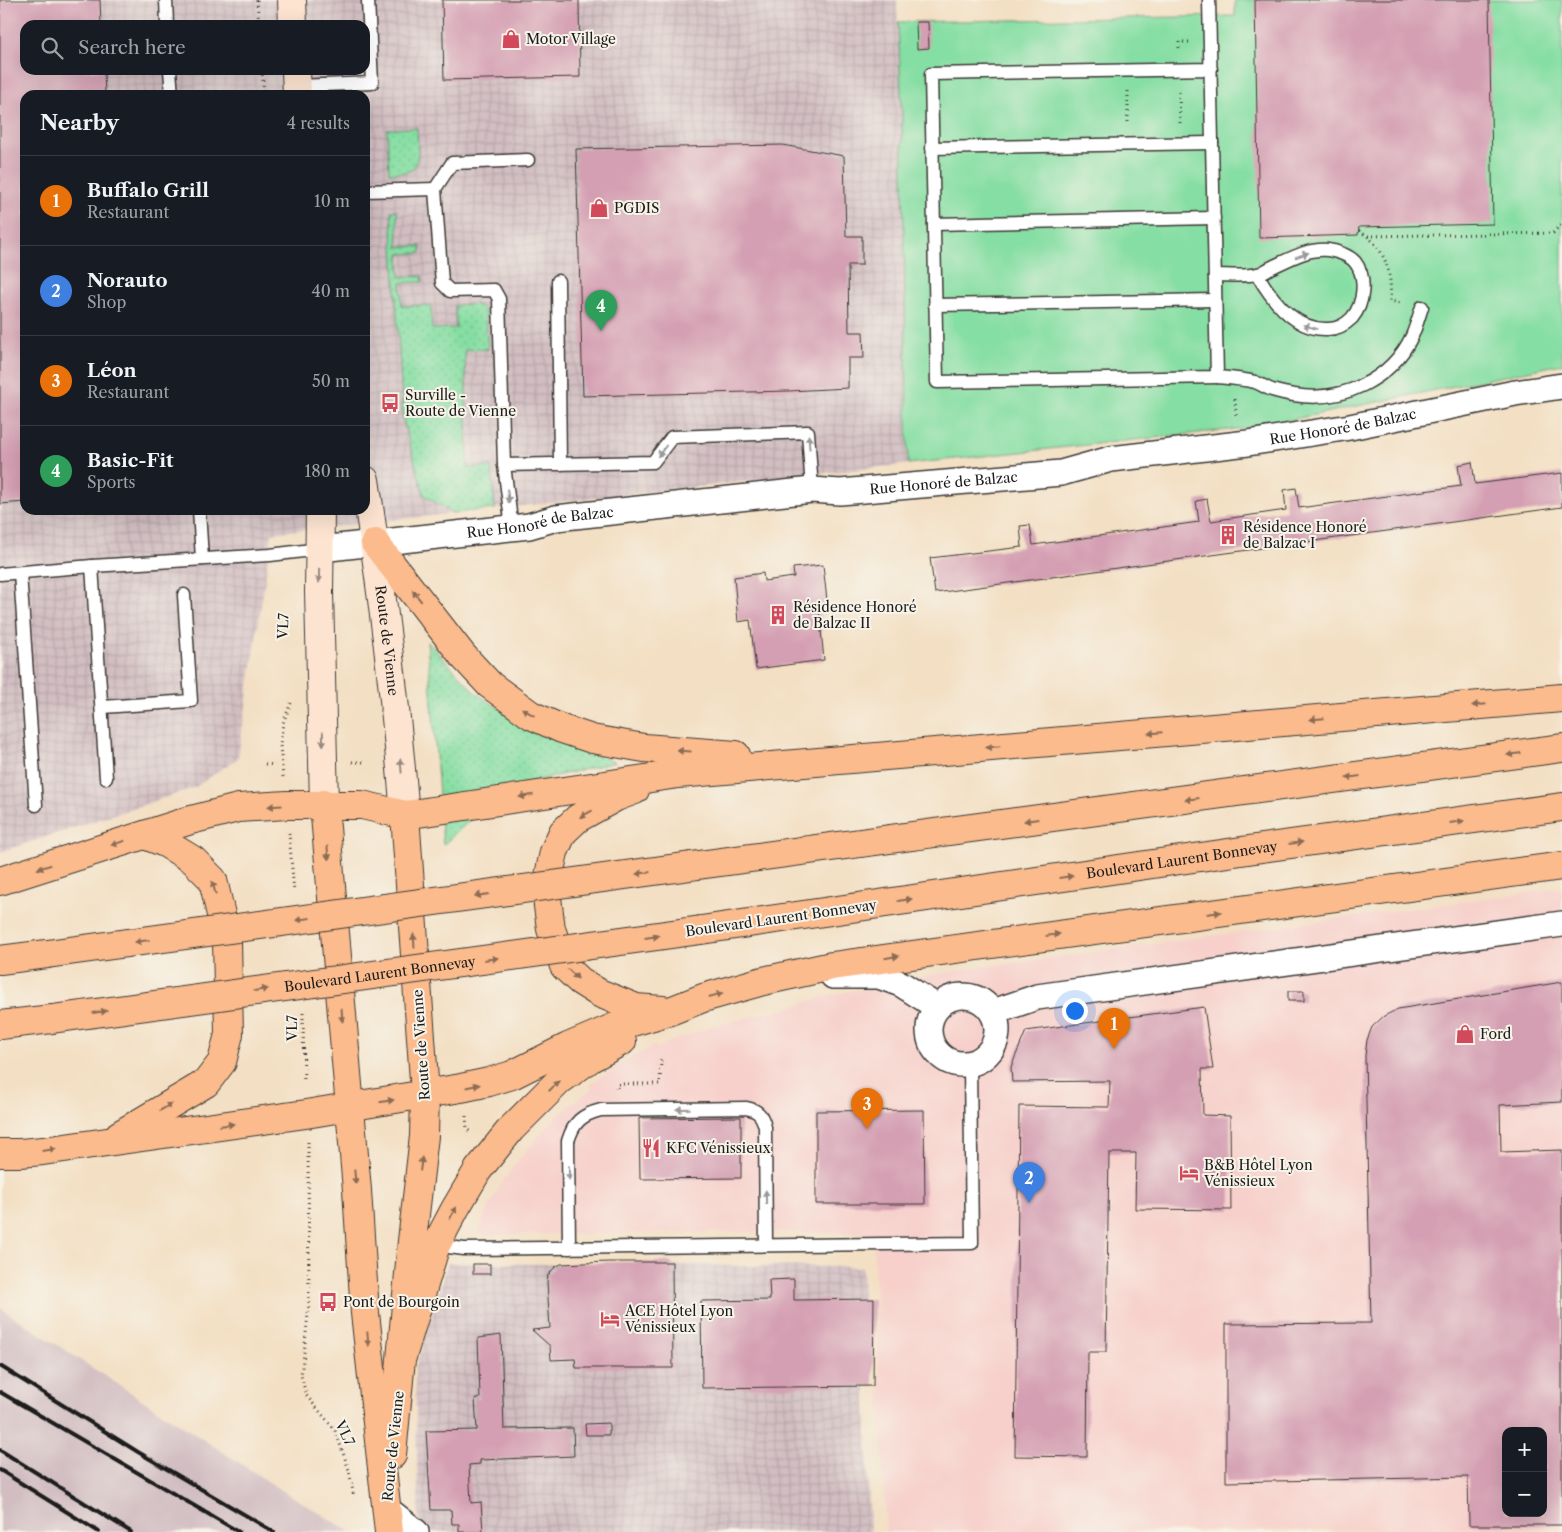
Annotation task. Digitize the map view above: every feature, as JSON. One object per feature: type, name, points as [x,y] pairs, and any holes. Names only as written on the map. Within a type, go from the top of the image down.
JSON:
[{"type":"main road","points":[[292,0],[293,20]]},
{"type":"main road","name":"Route de Vienne","points":[[370,512],[396,716],[425,1094],[424,1243],[402,1357],[388,1520]]},
{"type":"main road","name":"Route de Vienne","points":[[320,515],[319,592],[324,804],[348,1107],[357,1190],[365,1313],[388,1520]]},
{"type":"main road","points":[[375,543],[463,656],[490,685],[531,714],[562,729],[592,739],[644,748],[820,762]]},
{"type":"main road","points":[[0,881],[191,820],[238,808],[324,804],[362,806],[405,814],[678,774],[1562,698]]},
{"type":"main road","points":[[0,960],[1562,748]]},
{"type":"main road","points":[[670,1011],[636,1008],[599,993],[580,981],[564,966],[551,929],[546,890],[554,852],[563,832],[578,818],[616,797],[678,774]]},
{"type":"main road","name":"Boulevard Laurent Bonnevay","points":[[0,1026],[701,930],[1262,848],[1562,807]]},
{"type":"main road","points":[[109,1141],[206,1083],[222,1062],[229,1034],[227,941],[213,880],[193,860],[164,843],[145,835]]},
{"type":"main road","points":[[0,1153],[36,1151],[306,1114],[480,1084],[512,1075],[615,1027],[670,1011],[703,998],[763,981],[832,966],[1562,866]]},
{"type":"main road","points":[[424,1243],[459,1201],[491,1152],[560,1080],[591,1058],[670,1011]]},
{"type":"street","name":"Rue Honoré de Balzac","points":[[320,549],[529,526],[556,518],[812,490],[840,492],[1061,473],[1111,459],[1248,443],[1350,427],[1515,393],[1562,386]]},
{"type":"street","points":[[993,1012],[1036,997],[1562,924]]},
{"type":"street","points":[[763,981],[848,975],[879,976],[901,984],[937,1006]]},
{"type":"street","points":[[966,995],[982,1000],[993,1012],[997,1022],[998,1033],[989,1053],[980,1060],[970,1064],[957,1064],[946,1060],[936,1052],[930,1040],[928,1029],[931,1017],[937,1006],[950,997],[966,995]]},
{"type":"street","points":[[388,1520],[416,1532]]},
{"type":"lane","points":[[166,0],[167,20]]},
{"type":"lane","points":[[368,0],[369,20]]},
{"type":"lane","points":[[1209,0],[1217,376]]},
{"type":"lane","points":[[296,84],[372,84],[370,42]]},
{"type":"lane","points":[[1211,69],[931,74],[937,382],[1217,376],[1254,382],[1274,391],[1297,395],[1320,396],[1349,392],[1389,369],[1413,335],[1422,307]]},
{"type":"lane","points":[[170,75],[172,90]]},
{"type":"lane","points":[[932,148],[1212,143]]},
{"type":"lane","points":[[512,528],[504,465],[499,299],[494,290],[450,291],[442,283],[435,189],[452,163],[528,160]]},
{"type":"lane","points":[[370,191],[435,189]]},
{"type":"lane","points":[[934,224],[1214,218]]},
{"type":"lane","points":[[1215,275],[1257,274],[1304,253],[1326,250],[1338,252],[1354,261],[1362,276],[1363,291],[1359,305],[1352,318],[1338,328],[1320,330],[1302,324],[1283,309],[1266,290],[1257,274]]},
{"type":"lane","points":[[558,281],[560,464]]},
{"type":"lane","points":[[935,305],[1215,300]]},
{"type":"lane","points":[[504,465],[653,462],[672,437],[808,432],[812,490]]},
{"type":"lane","points":[[199,515],[202,559]]},
{"type":"lane","points":[[0,574],[92,566],[270,555],[320,549]]},
{"type":"lane","points":[[92,566],[106,778]]},
{"type":"lane","points":[[20,572],[36,805]]},
{"type":"lane","points":[[102,707],[191,701],[184,595]]},
{"type":"lane","points":[[424,1243],[464,1249],[972,1244],[970,1064]]},
{"type":"lane","points":[[569,1248],[568,1141],[578,1120],[600,1110],[746,1108],[760,1114],[765,1127],[766,1246]]},
{"type":"path","points":[[257,0],[259,20]]},
{"type":"path","points":[[262,75],[264,90]]},
{"type":"path","points":[[1128,84],[1128,130]]},
{"type":"path","points":[[1179,89],[1180,124]]},
{"type":"path","points":[[1368,236],[1553,233],[1562,223]]},
{"type":"path","points":[[1358,230],[1368,236],[1377,246],[1386,263],[1390,279],[1390,301],[1422,307]]},
{"type":"path","points":[[292,699],[283,723],[280,745],[294,893]]},
{"type":"path","points":[[352,762],[363,762]]},
{"type":"path","points":[[265,764],[275,764]]},
{"type":"path","name":"VL7","points":[[303,1011],[304,1091],[308,1144],[308,1304],[301,1375],[306,1395],[335,1430],[356,1502]]},
{"type":"path","points":[[616,1110],[617,1084],[660,1084],[661,1061],[664,1059]]},
{"type":"path","points":[[465,1110],[467,1129],[472,1134]]},
{"type":"shaded area","points":[[0,0],[897,0],[902,116],[908,464],[272,533],[238,758],[194,788],[0,852]]},
{"type":"shaded area","points":[[1562,888],[1562,1529],[886,1532],[873,1233],[754,1232],[478,1235],[485,1215],[500,1185],[524,1153],[557,1116],[592,1088],[590,1084],[623,1062],[655,1045],[657,1048],[712,1026],[839,993],[941,973]]},
{"type":"shaded area","points":[[448,1263],[862,1267],[870,1532],[419,1532],[415,1369]]},
{"type":"shaded area","points":[[0,1308],[278,1488],[351,1532],[0,1532]]},
{"type":"green space","points":[[1235,0],[1562,0],[1562,364],[1256,427],[908,464],[902,116],[898,22],[1235,16]]},
{"type":"green space","points":[[417,128],[418,154],[415,166],[406,172],[389,173],[387,129]]},
{"type":"green space","points":[[397,210],[398,247],[421,246],[421,253],[399,254],[400,277],[422,276],[423,282],[401,283],[402,306],[431,305],[432,329],[456,328],[455,305],[476,305],[485,311],[488,349],[465,350],[468,468],[491,467],[495,509],[452,513],[424,495],[403,420],[391,211]]},
{"type":"green space","points":[[427,641],[476,693],[531,730],[615,762],[526,783],[495,797],[443,845]]},
{"type":"building","points":[[0,0],[100,0],[101,20],[20,20],[20,75],[104,75],[105,90],[20,90],[20,502],[0,504]]},
{"type":"building","name":"Motor Village","points":[[442,0],[579,0],[580,77],[444,80]]},
{"type":"building","points":[[1255,0],[1489,0],[1493,224],[1359,227],[1358,235],[1259,238]]},
{"type":"building","points":[[916,22],[928,22],[929,48],[917,49]]},
{"type":"building","points":[[782,145],[844,156],[846,236],[862,236],[862,265],[848,265],[849,332],[863,332],[864,358],[848,358],[848,388],[583,396],[576,149]]},
{"type":"building","name":"Résidence Honoré de Balzac I","points":[[1472,462],[1475,484],[1562,473],[1562,507],[935,593],[930,558],[1022,547],[1020,526],[1030,525],[1033,545],[1199,522],[1196,501],[1207,499],[1211,521],[1286,510],[1284,490],[1296,488],[1299,508],[1461,486],[1458,465]]},
{"type":"building","name":"Résidence Honoré de Balzac II","points":[[823,565],[828,609],[819,610],[824,660],[756,669],[750,620],[738,622],[734,577],[763,573],[764,581],[794,577],[793,568]]},
{"type":"building","points":[[1562,982],[1562,1102],[1500,1105],[1501,1152],[1562,1150],[1562,1525],[1469,1525],[1468,1477],[1226,1482],[1226,1324],[1371,1323],[1365,1056],[1367,1040],[1372,1027],[1384,1016],[1398,1009]]},
{"type":"building","points":[[1288,991],[1304,991],[1304,1001],[1288,1001]]},
{"type":"building","points":[[1204,1007],[1213,1069],[1202,1069],[1203,1115],[1230,1116],[1231,1210],[1135,1209],[1136,1153],[1109,1153],[1106,1352],[1088,1352],[1087,1457],[1015,1456],[1019,1106],[1109,1107],[1110,1081],[1012,1082],[1011,1067],[1026,1031]]},
{"type":"building","points":[[924,1110],[925,1204],[816,1204],[816,1111]]},
{"type":"building","points":[[741,1117],[741,1178],[640,1179],[639,1118]]},
{"type":"building","points":[[672,1262],[673,1368],[576,1368],[575,1359],[551,1360],[550,1346],[532,1330],[550,1328],[547,1282],[548,1275],[555,1267],[561,1264]]},
{"type":"building","points":[[473,1264],[490,1264],[490,1274],[473,1274]]},
{"type":"building","points":[[794,1279],[794,1300],[874,1299],[873,1386],[702,1388],[701,1301],[770,1300],[769,1280]]},
{"type":"building","points":[[501,1335],[504,1429],[573,1428],[574,1456],[480,1460],[480,1464],[469,1465],[471,1503],[481,1502],[483,1532],[459,1532],[459,1524],[452,1524],[451,1510],[431,1510],[426,1431],[477,1430],[475,1399],[480,1398],[478,1338]]},
{"type":"building","points":[[609,1423],[609,1435],[586,1435],[585,1424]]},
{"type":"railway","points":[[0,1366],[138,1452],[274,1532]]},
{"type":"railway","points":[[0,1392],[239,1532]]},
{"type":"railway","points":[[0,1450],[131,1532]]},
{"type":"railway","points":[[0,1470],[99,1532]]},
{"type":"place","name":"Motor Village","points":[[511,39]]},
{"type":"place","name":"PGDIS","points":[[599,208]]},
{"type":"place","name":"Basic-Fit","points":[[601,331]]},
{"type":"place","name":"Surville - Route de Vienne","points":[[390,403]]},
{"type":"place","name":"Résidence Honoré de Balzac I","points":[[1228,535]]},
{"type":"place","name":"Résidence Honoré de Balzac II","points":[[778,615]]},
{"type":"place","name":"Ford","points":[[1465,1034]]},
{"type":"place","name":"Buffalo Grill","points":[[1114,1049]]},
{"type":"place","name":"Léon","points":[[867,1129]]},
{"type":"place","name":"KFC Vénissieux","points":[[651,1148]]},
{"type":"place","name":"B&B Hôtel Lyon Vénissieux","points":[[1189,1173]]},
{"type":"place","name":"Norauto","points":[[1029,1203]]},
{"type":"place","name":"Pont de Bourgoin","points":[[328,1302]]},
{"type":"place","name":"ACE Hôtel Lyon Vénissieux","points":[[610,1319]]}]
